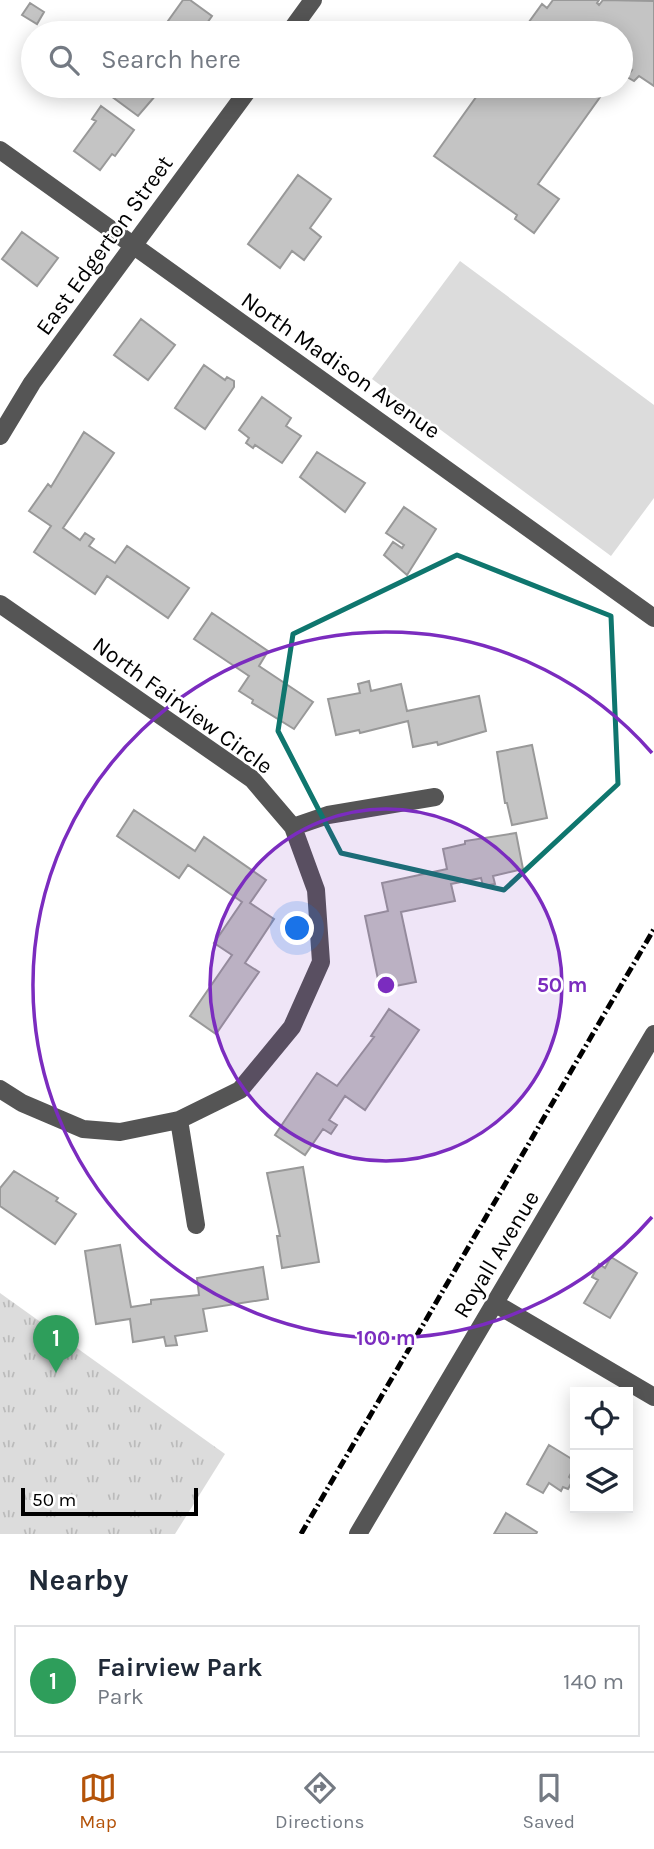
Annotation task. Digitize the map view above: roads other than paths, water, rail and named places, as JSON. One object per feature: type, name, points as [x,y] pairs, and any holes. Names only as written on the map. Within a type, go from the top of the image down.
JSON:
[{"type":"street","points":[[298,21],[313,0]]},
{"type":"street","name":"East Edgerton Street","points":[[0,436],[32,383],[242,98]]},
{"type":"street","name":"North Madison Avenue","points":[[0,150],[654,618]]},
{"type":"street","name":"North Fairview Circle","points":[[0,604],[252,779],[293,827],[316,890],[321,962],[292,1027],[240,1090],[179,1120],[120,1132],[83,1129],[22,1103],[0,1088]]},
{"type":"street","points":[[293,827],[328,815],[435,797]]},
{"type":"street","name":"Royall Avenue","points":[[358,1534],[654,1034]]},
{"type":"street","points":[[179,1120],[196,1226]]},
{"type":"street","points":[[496,1304],[654,1397]]},
{"type":"railway","points":[[301,1534],[654,929]]},
{"type":"place","name":"Fairview Park","points":[[56,1373]]}]
